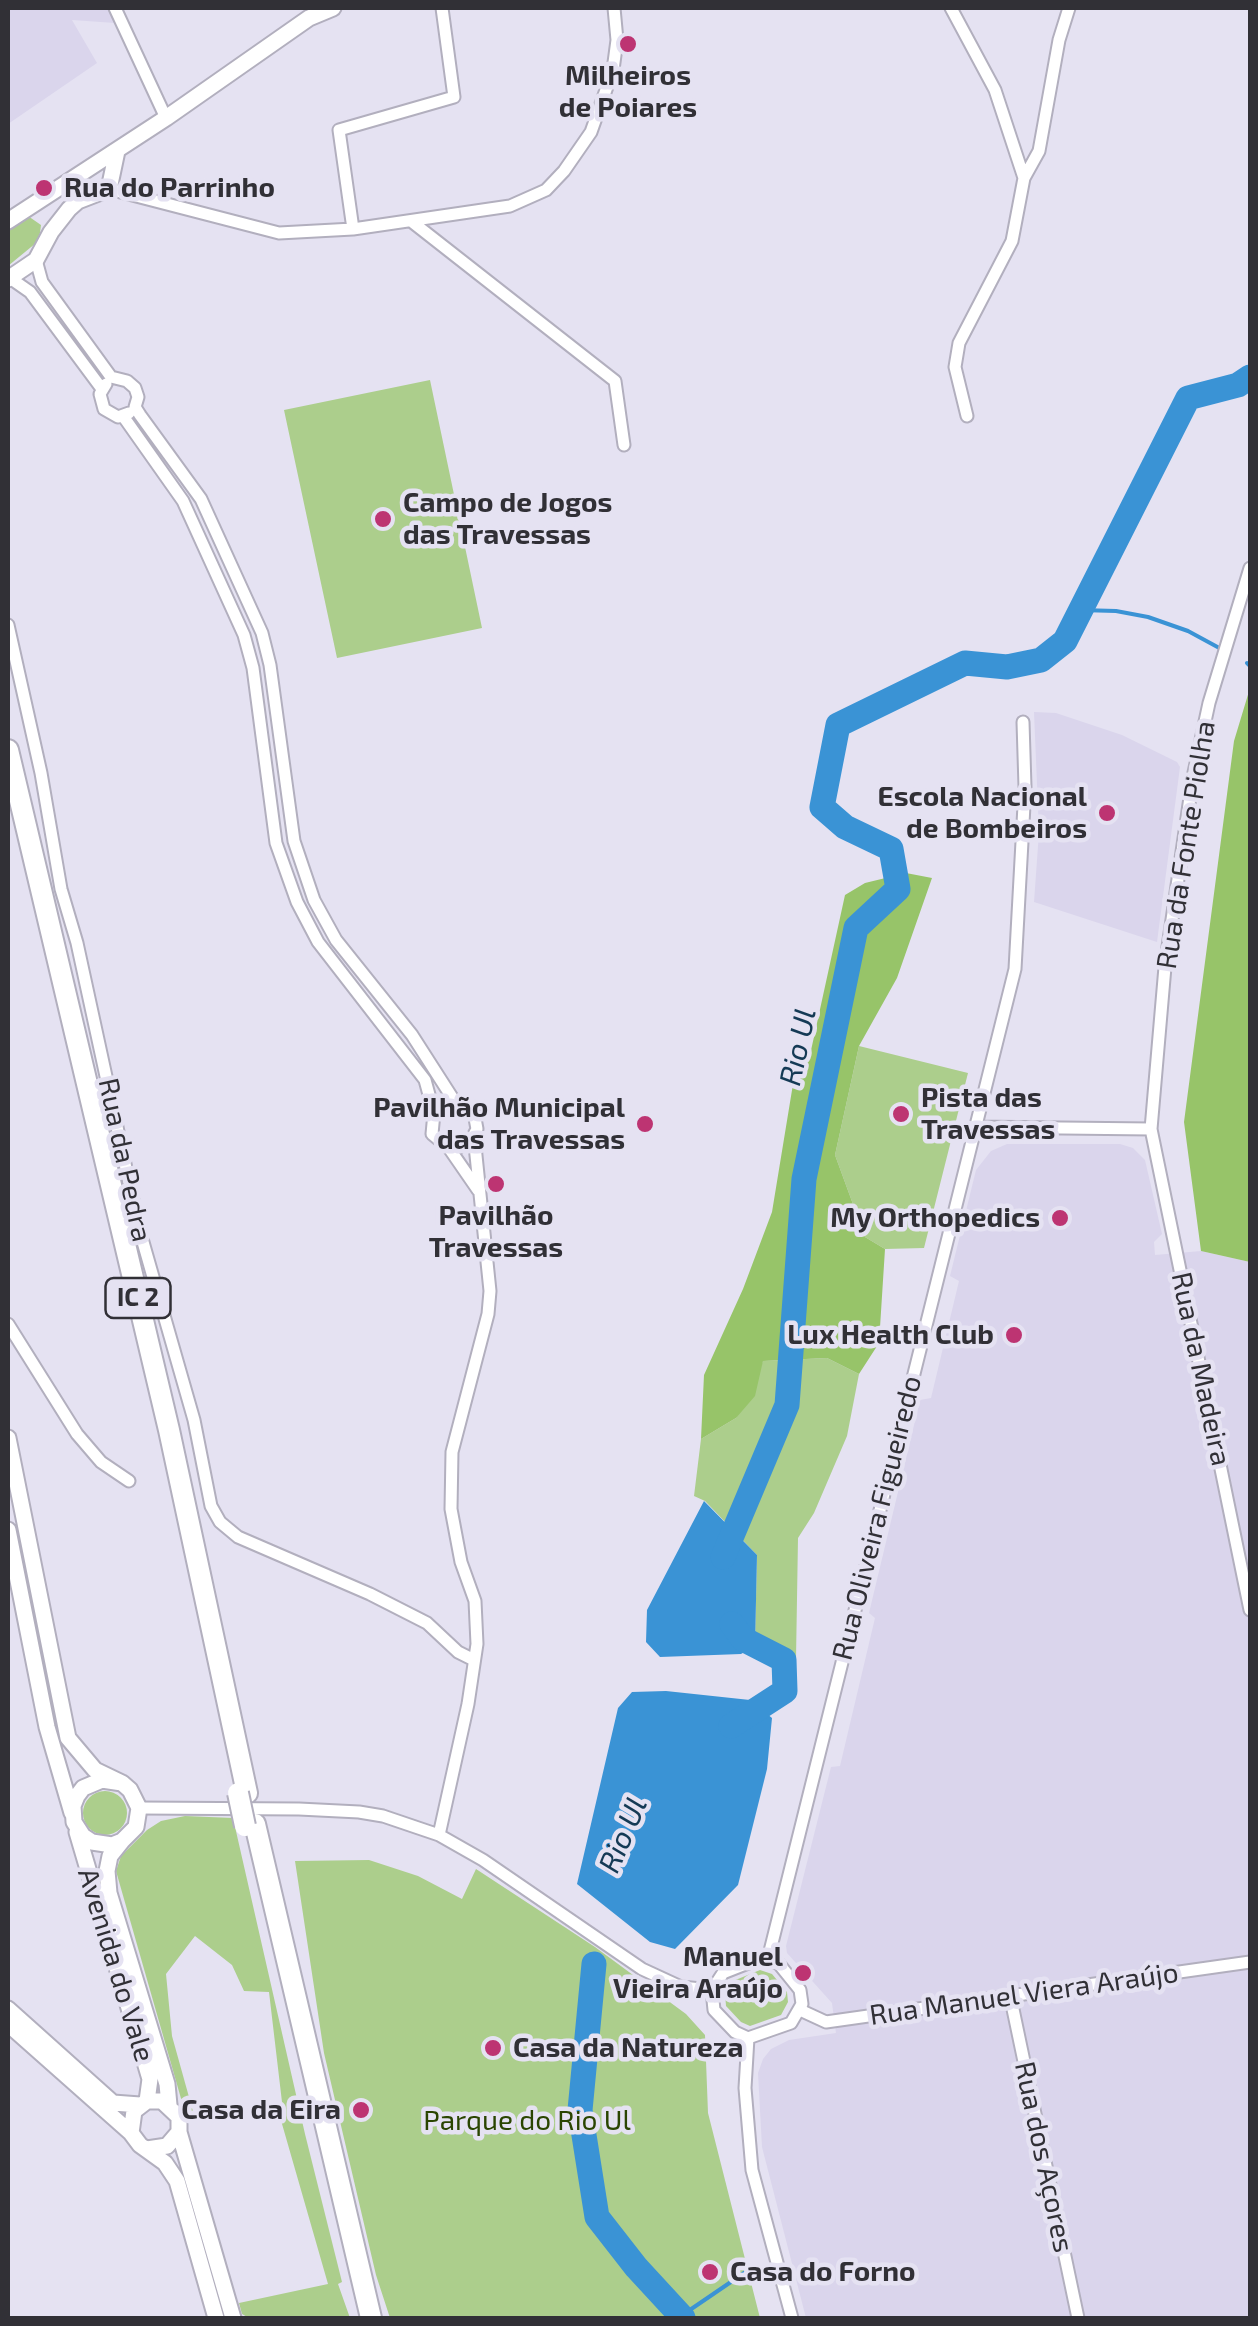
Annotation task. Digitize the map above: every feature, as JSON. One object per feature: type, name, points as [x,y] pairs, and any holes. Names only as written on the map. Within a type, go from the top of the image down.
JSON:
[{"type":"highway","name":"IC 2","points":[[8,750],[170,1430],[242,1793]]},
{"type":"highway","name":"IC 2","points":[[8,800],[370,2318]]},
{"type":"highway","name":"IC 2","points":[[250,1825],[327,2188],[360,2318]]},
{"type":"main road","points":[[8,221],[166,118],[308,13],[333,8]]},
{"type":"main road","points":[[9,278],[36,260],[51,232],[78,202],[109,188],[117,151]]},
{"type":"main road","points":[[24,210],[43,216],[51,232]]},
{"type":"main road","points":[[8,1438],[68,1738],[86,1762],[122,1783],[130,1790],[139,1808],[136,1827],[122,1841],[112,1845],[92,1842],[75,1822],[77,1796],[92,1782],[122,1783]]},
{"type":"main road","name":"Avenida do Vale","points":[[8,1537],[48,1727],[150,2079],[143,2103],[131,2118],[131,2133]]},
{"type":"main road","name":"Avenida do Vale","points":[[122,1841],[110,1856],[109,1893],[167,2084],[169,2104],[178,2117],[233,2318]]},
{"type":"main road","points":[[8,2009],[113,2104],[143,2103]]},
{"type":"main road","points":[[8,2024],[131,2133],[140,2146],[155,2150],[170,2145],[179,2132]]},
{"type":"main road","name":"Avenida do Vale","points":[[143,2103],[155,2100],[169,2104]]},
{"type":"main road","points":[[148,2149],[165,2162],[176,2180],[216,2318]]},
{"type":"street","points":[[115,8],[166,118]]},
{"type":"street","points":[[352,229],[340,130],[454,97],[442,8]]},
{"type":"street","points":[[109,188],[279,233],[352,229],[510,206],[546,190],[591,132],[604,99],[617,40],[614,8]]},
{"type":"street","points":[[951,8],[995,90],[1024,178]]},
{"type":"street","points":[[967,416],[955,366],[959,343],[1012,242],[1024,178],[1039,151],[1059,40],[1069,8]]},
{"type":"street","points":[[411,220],[615,380],[624,445]]},
{"type":"street","points":[[36,260],[42,282],[114,379]]},
{"type":"street","points":[[9,278],[30,292],[102,388]]},
{"type":"street","points":[[114,379],[133,385],[138,397],[136,407],[123,416],[112,416],[100,399],[102,388],[114,379]]},
{"type":"street","points":[[136,407],[201,499],[262,632],[294,841],[314,900],[336,940],[412,1034],[455,1102],[474,1114],[477,1121],[474,1136],[489,1303],[452,1452],[451,1509],[478,1622],[468,1704],[438,1835]]},
{"type":"street","points":[[123,416],[183,501],[244,634],[253,668],[276,843],[296,902],[318,942],[425,1080],[434,1113],[432,1134],[449,1148],[478,1190]]},
{"type":"street","name":"Rua da Fonte Piolha","points":[[1151,1128],[1165,967],[1194,777],[1210,703],[1250,568]]},
{"type":"street","name":"Rua da Pedra","points":[[8,625],[41,773],[61,889],[77,943],[139,1228],[194,1420],[210,1506],[220,1522],[238,1537],[370,1594],[426,1623],[458,1652],[474,1660]]},
{"type":"street","name":"Rua Oliveira Figueiredo","points":[[768,1958],[1015,969],[1025,787],[1023,722]]},
{"type":"street","points":[[434,1113],[455,1102]]},
{"type":"street","points":[[974,1127],[1151,1128]]},
{"type":"street","name":"Rua da Madeira","points":[[1151,1128],[1250,1610]]},
{"type":"street","points":[[449,1148],[464,1146],[474,1136]]},
{"type":"street","points":[[8,1324],[76,1434],[101,1462],[129,1481]]},
{"type":"street","points":[[139,1808],[359,1812],[438,1835],[483,1860],[619,1954],[681,1987],[712,1990]]},
{"type":"street","points":[[768,1958],[779,1964],[800,1990],[800,2010],[792,2023],[748,2038],[734,2032],[714,2010],[712,1990],[723,1974],[755,1959],[768,1958]]},
{"type":"street","name":"Rua Manuel Viera Araújo","points":[[800,2010],[826,2022],[1250,1962]]},
{"type":"street","name":"Rua dos Açores","points":[[1010,1994],[1078,2318]]},
{"type":"street","points":[[748,2038],[745,2088],[752,2170],[792,2318]]},
{"type":"shaded area","points":[[8,8],[107,8],[115,23],[72,20],[97,63],[8,124]]},
{"type":"shaded area","name":"Escola Nacional de Bombeiros","points":[[1034,712],[1056,713],[1122,735],[1180,767],[1157,942],[1034,902],[1039,832]]},
{"type":"shaded area","points":[[1007,1144],[1120,1144],[1133,1148],[1145,1160],[1162,1234],[1154,1242],[1155,1255],[1201,1251],[1250,1262],[1250,2318],[806,2318],[762,2147],[758,2073],[763,2059],[771,2049],[789,2040],[836,2033],[832,2003],[787,1953],[786,1946],[831,1767],[840,1766],[875,1618],[869,1613],[920,1400],[931,1398],[959,1281],[950,1276],[976,1170],[991,1151]]},
{"type":"green space","points":[[28,216],[41,225],[36,243],[8,266],[8,228]]},
{"type":"green space","name":"Campo de Jogos das Travessas","points":[[430,380],[482,628],[337,658],[284,410]]},
{"type":"green space","points":[[1250,688],[1250,1262],[1201,1251],[1184,1122],[1234,741]]},
{"type":"green space","points":[[906,873],[932,878],[897,978],[859,1046],[835,1155],[865,1237],[885,1249],[879,1343],[859,1374],[827,1358],[763,1361],[755,1396],[736,1418],[701,1439],[704,1375],[772,1212],[794,1078],[810,1055],[845,895],[865,883]]},
{"type":"green space","name":"Pista das Travessas","points":[[859,1046],[968,1073],[924,1248],[885,1249],[865,1237],[835,1155]]},
{"type":"green space","points":[[827,1358],[859,1374],[847,1436],[814,1513],[798,1538],[796,1659],[755,1643],[757,1555],[705,1501],[694,1496],[701,1439],[736,1418],[763,1361]]},
{"type":"green space","points":[[105,1791],[121,1797],[127,1813],[121,1829],[105,1835],[89,1829],[83,1813],[89,1797]]},
{"type":"green space","points":[[185,1816],[233,1818],[342,2282],[338,2284],[350,2318],[249,2318],[242,2314],[239,2303],[328,2284],[276,2103],[282,2102],[269,1992],[244,1991],[232,1965],[195,1936],[166,1974],[172,2036],[194,2115],[186,2116],[116,1871],[121,1856],[147,1830],[161,1821]]},
{"type":"green space","name":"Parque do Rio Ul","points":[[369,1860],[418,1876],[462,1899],[476,1869],[595,1947],[686,2014],[705,2035],[708,2113],[760,2318],[390,2318],[376,2275],[324,2053],[295,1861]]},
{"type":"green space","points":[[760,1970],[772,1974],[787,1992],[788,2002],[781,2015],[750,2026],[726,2006],[725,1993],[733,1981]]},
{"type":"water","points":[[704,1501],[757,1555],[755,1646],[741,1654],[660,1657],[646,1642],[647,1610]]},
{"type":"water","points":[[666,1691],[750,1700],[772,1718],[767,1769],[738,1885],[675,1949],[650,1942],[577,1884],[618,1708],[632,1692]]},
{"type":"waterway","name":"Rio Ul","points":[[723,1557],[787,1405],[804,1179],[856,928],[898,889],[891,849],[845,827],[822,807],[838,725],[965,663],[1007,667],[1041,660],[1065,641],[1188,398],[1238,385],[1250,377]]},
{"type":"waterway","points":[[1080,610],[1148,617],[1188,631],[1223,650]]},
{"type":"waterway","points":[[1247,663],[1250,666]]},
{"type":"waterway","name":"Rio Ul","points":[[731,1726],[785,1691],[784,1660],[743,1639],[732,1624]]},
{"type":"waterway","name":"Rio Ul","points":[[594,1964],[580,2110],[597,2217],[683,2318]]},
{"type":"waterway","points":[[681,2316],[747,2271]]},
{"type":"place","name":"Milheiros de Poiares","points":[[628,44]]},
{"type":"place","name":"Rua do Parrinho","points":[[44,188]]},
{"type":"place","name":"Campo de Jogos das Travessas","points":[[383,519]]},
{"type":"place","name":"Escola Nacional de Bombeiros","points":[[1107,813]]},
{"type":"place","name":"Pista das Travessas","points":[[901,1114]]},
{"type":"place","name":"Pavilhão Municipal das Travessas","points":[[645,1124]]},
{"type":"place","name":"Pavilhão Travessas","points":[[496,1184]]},
{"type":"place","name":"My Orthopedics","points":[[1060,1218]]},
{"type":"place","name":"Lux Health Club","points":[[1014,1335]]},
{"type":"place","name":"Manuel Vieira Araújo","points":[[803,1973]]},
{"type":"place","name":"Casa da Natureza","points":[[493,2048]]},
{"type":"place","name":"Casa da Eira","points":[[361,2110]]},
{"type":"place","name":"Casa do Forno","points":[[710,2272]]}]
